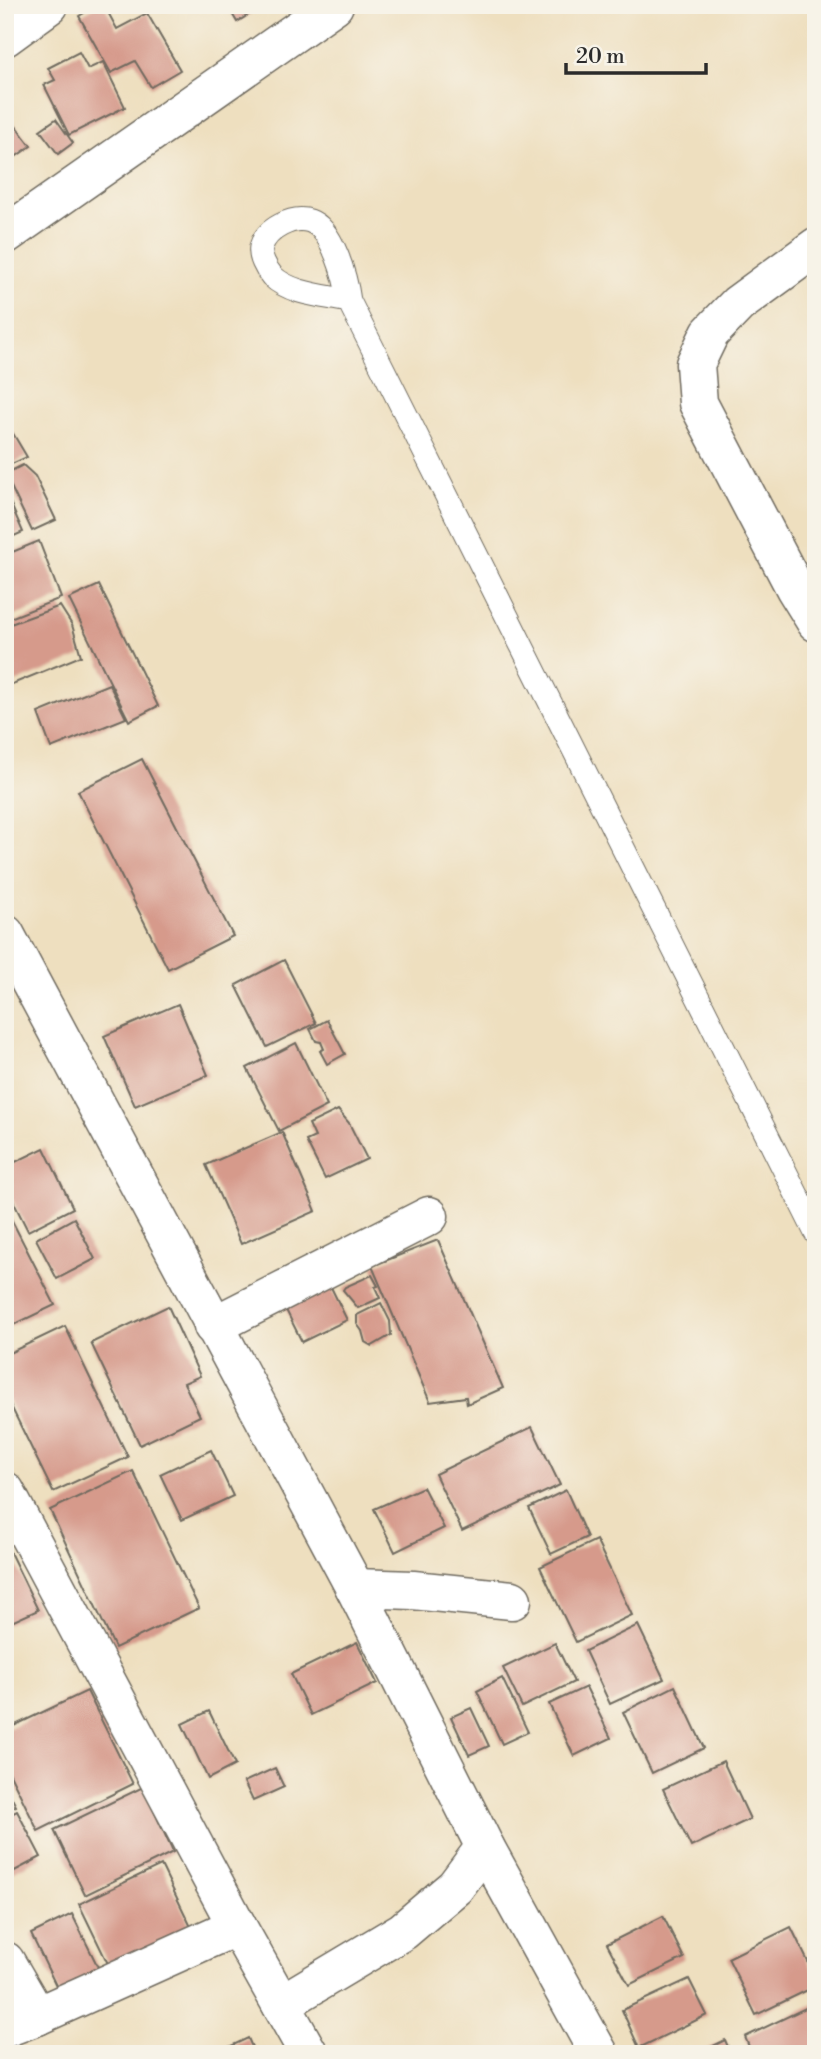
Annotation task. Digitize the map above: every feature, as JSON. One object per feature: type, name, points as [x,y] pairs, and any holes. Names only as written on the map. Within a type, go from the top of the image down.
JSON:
[{"type":"street","points":[[5,235],[334,5]]},
{"type":"street","points":[[816,247],[737,304],[710,333],[695,365],[698,403],[805,593],[816,622]]},
{"type":"street","points":[[5,934],[355,1588],[485,1847],[599,2054]]},
{"type":"street","points":[[213,1326],[429,1216]]},
{"type":"street","points":[[5,1491],[237,1926],[309,2054]]},
{"type":"street","points":[[355,1588],[413,1590],[512,1600]]},
{"type":"street","points":[[281,2004],[403,1931],[455,1887],[485,1847]]},
{"type":"street","points":[[5,1961],[21,2022],[237,1926]]},
{"type":"lane","points":[[349,301],[816,1233]]},
{"type":"building","points":[[98,5],[104,5],[117,29],[147,13],[180,70],[151,87],[135,61],[111,73],[79,16]]},
{"type":"building","points":[[227,5],[264,5],[237,22]]},
{"type":"building","points":[[79,52],[88,69],[103,62],[125,107],[69,135],[44,85],[55,80],[48,68]]},
{"type":"building","points":[[56,119],[73,143],[58,154],[40,130]]},
{"type":"building","points":[[12,121],[31,146],[5,164],[5,126]]},
{"type":"building","points":[[5,420],[27,457],[5,467]]},
{"type":"building","points":[[23,465],[35,476],[56,520],[32,531],[5,474]]},
{"type":"building","points":[[5,491],[23,532],[5,540]]},
{"type":"building","points":[[39,541],[61,598],[5,620],[5,555]]},
{"type":"building","points":[[99,585],[158,706],[129,721],[69,599]]},
{"type":"building","points":[[60,606],[72,625],[81,656],[5,687],[5,626]]},
{"type":"building","points":[[109,684],[126,718],[51,748],[38,713]]},
{"type":"building","points":[[142,759],[233,936],[168,969],[78,791]]},
{"type":"building","points":[[284,960],[316,1023],[267,1047],[236,985]]},
{"type":"building","points":[[178,1004],[208,1075],[135,1106],[104,1036]]},
{"type":"building","points":[[327,1020],[345,1054],[327,1064],[320,1051],[324,1049],[321,1042],[316,1041],[310,1029]]},
{"type":"building","points":[[296,1043],[327,1106],[279,1131],[247,1068]]},
{"type":"building","points":[[338,1110],[349,1123],[367,1159],[325,1179],[306,1141],[315,1137],[309,1124]]},
{"type":"building","points":[[282,1132],[316,1211],[241,1244],[206,1165]]},
{"type":"building","points":[[44,1148],[73,1208],[28,1231],[5,1185],[5,1167]]},
{"type":"building","points":[[5,1207],[55,1305],[5,1329]]},
{"type":"building","points":[[74,1218],[95,1259],[57,1279],[36,1239]]},
{"type":"building","points":[[438,1240],[503,1388],[467,1404],[466,1397],[430,1402],[372,1266]]},
{"type":"building","points":[[372,1275],[380,1298],[358,1308],[343,1290]]},
{"type":"building","points":[[328,1281],[347,1320],[302,1342],[283,1304]]},
{"type":"building","points":[[381,1303],[390,1321],[391,1335],[372,1346],[365,1342],[357,1324],[357,1315]]},
{"type":"building","points":[[168,1306],[200,1376],[184,1383],[200,1416],[140,1445],[91,1343]]},
{"type":"building","points":[[65,1326],[128,1457],[53,1492],[5,1394],[5,1355]]},
{"type":"building","points":[[532,1427],[560,1485],[462,1531],[435,1474]]},
{"type":"building","points":[[211,1450],[233,1496],[182,1520],[160,1474]]},
{"type":"building","points":[[133,1471],[199,1608],[115,1648],[50,1510]]},
{"type":"building","points":[[423,1487],[444,1528],[395,1552],[374,1509]]},
{"type":"building","points":[[566,1490],[587,1537],[551,1554],[529,1508]]},
{"type":"building","points":[[596,1540],[632,1615],[576,1642],[540,1567]]},
{"type":"building","points":[[5,1542],[38,1610],[5,1625]]},
{"type":"building","points":[[638,1625],[664,1679],[610,1704],[585,1651]]},
{"type":"building","points":[[357,1642],[377,1683],[311,1715],[291,1674]]},
{"type":"building","points":[[555,1643],[574,1682],[522,1707],[503,1668]]},
{"type":"building","points":[[502,1678],[528,1732],[502,1744],[477,1691]]},
{"type":"building","points":[[675,1686],[704,1748],[652,1773],[623,1712]]},
{"type":"building","points":[[586,1687],[611,1738],[574,1756],[549,1704]]},
{"type":"building","points":[[87,1691],[133,1784],[38,1831],[5,1764],[5,1730]]},
{"type":"building","points":[[471,1708],[489,1746],[469,1755],[451,1717]]},
{"type":"building","points":[[209,1711],[235,1765],[208,1779],[182,1724]]},
{"type":"building","points":[[723,1761],[750,1819],[691,1847],[663,1789]]},
{"type":"building","points":[[275,1768],[284,1787],[253,1801],[244,1782]]},
{"type":"building","points":[[5,1785],[16,1806],[5,1811]]},
{"type":"building","points":[[143,1787],[173,1852],[85,1895],[54,1830]]},
{"type":"building","points":[[17,1811],[41,1857],[5,1876],[5,1817]]},
{"type":"building","points":[[161,1865],[192,1929],[110,1968],[79,1904]]},
{"type":"building","points":[[72,1914],[102,1975],[61,1996],[31,1934]]},
{"type":"building","points":[[663,1916],[684,1958],[629,1985],[607,1944]]},
{"type":"building","points":[[791,1927],[816,1978],[816,1986],[756,2015],[728,1958]]},
{"type":"building","points":[[689,1979],[707,2015],[639,2048],[622,2010]]},
{"type":"building","points":[[816,2003],[816,2054],[752,2054],[745,2037]]},
{"type":"building","points":[[248,2038],[255,2054],[214,2054]]},
{"type":"building","points":[[725,2040],[731,2054],[697,2054]]}]
